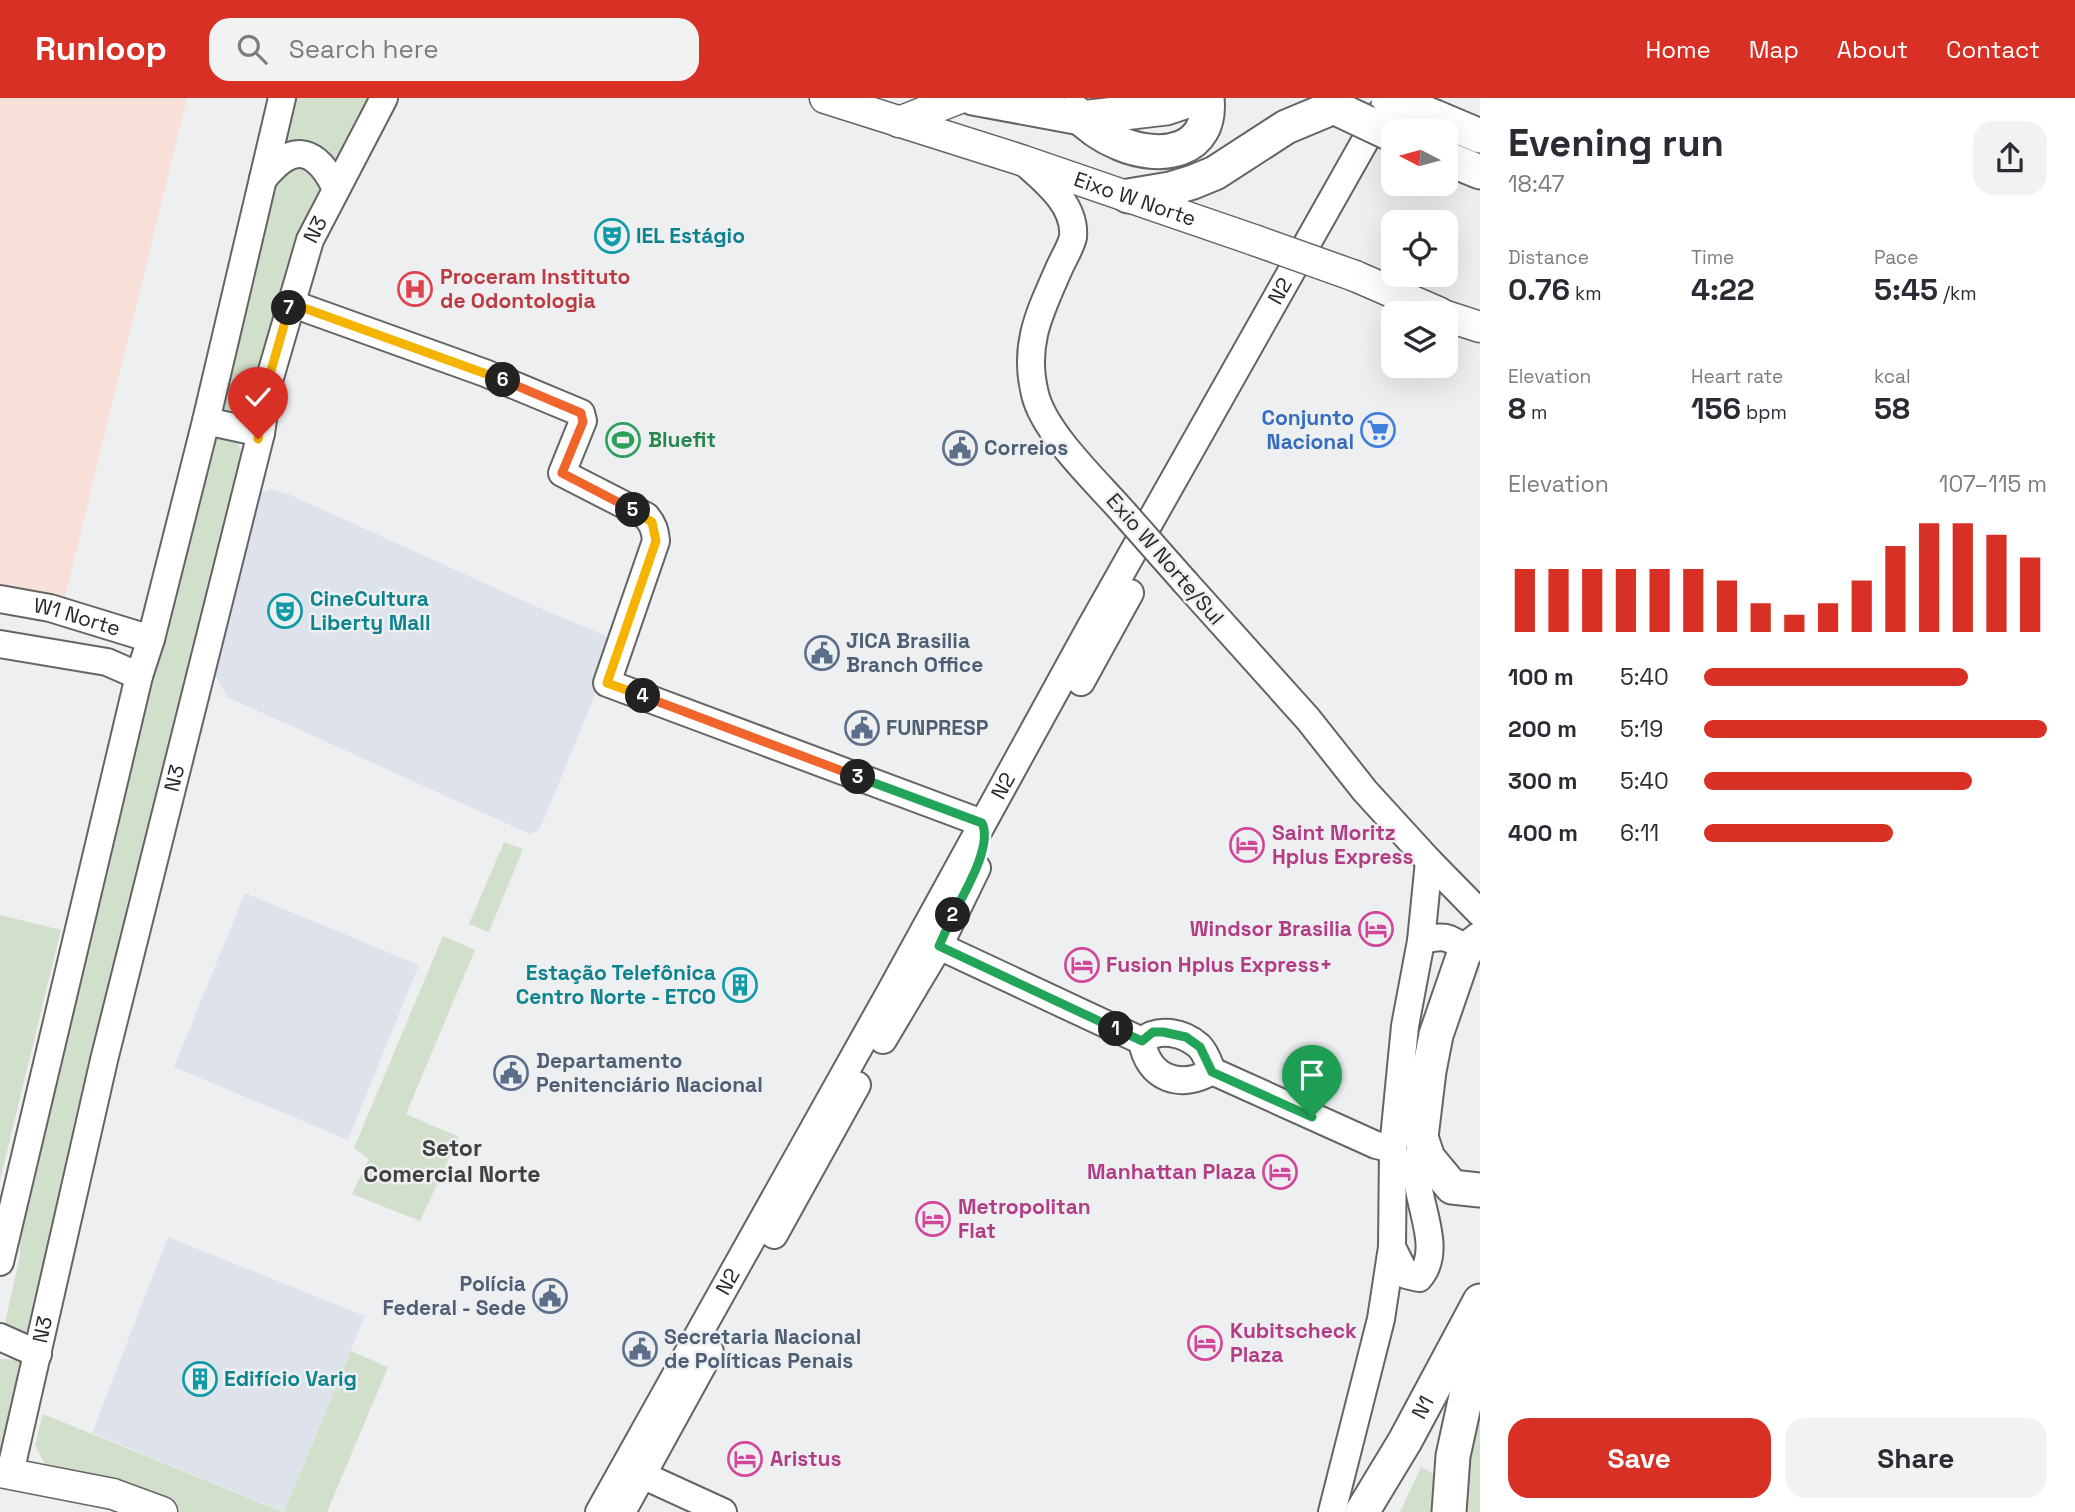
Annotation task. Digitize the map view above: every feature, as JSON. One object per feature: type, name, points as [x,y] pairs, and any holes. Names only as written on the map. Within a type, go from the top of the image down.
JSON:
[{"type":"highway","points":[[973,98],[1073,108],[1166,108],[1196,98]]},
{"type":"highway","points":[[1073,108],[1100,134],[1120,144],[1144,151],[1178,150],[1191,143],[1202,131],[1206,121],[1207,98]]},
{"type":"highway","points":[[1389,98],[1477,135]]},
{"type":"highway","points":[[1128,196],[1170,190],[1215,173],[1286,127],[1328,105],[1381,129]]},
{"type":"highway","points":[[1458,163],[1480,172]]},
{"type":"highway","points":[[1472,945],[1436,1035],[1429,1071],[1407,1143],[1428,1158],[1452,1187],[1480,1190]]},
{"type":"highway","name":"N1","points":[[1362,1512],[1405,1441],[1480,1301]]},
{"type":"highway","points":[[1449,1512],[1453,1456],[1480,1332]]},
{"type":"main road","points":[[0,1262],[139,676],[151,639],[206,421],[282,98]]},
{"type":"main road","name":"N3","points":[[5,1472],[38,1354],[104,1060],[261,433],[268,381],[310,240],[384,98]]},
{"type":"main road","points":[[900,122],[960,98]]},
{"type":"main road","name":"N2","points":[[609,1510],[768,1246],[820,1156],[861,1077],[939,946],[972,875],[1073,694],[1091,640],[1090,628],[1389,98]]},
{"type":"main road","name":"N2","points":[[634,1471],[687,1358],[982,823],[1086,654],[1404,98]]},
{"type":"main road","name":"Eixo W Norte","points":[[836,100],[1128,196],[1355,276],[1412,301]]},
{"type":"main road","points":[[263,179],[283,159],[294,154],[309,156],[319,161],[328,171],[336,189]]},
{"type":"main road","name":"Exio W Norte/Sul","points":[[1021,160],[1055,190],[1070,219],[1073,237],[1035,324],[1030,345],[1035,397],[1051,430],[1308,719],[1365,791],[1480,913]]},
{"type":"main road","points":[[290,303],[485,373],[578,410],[583,416],[583,422],[562,473],[646,516],[655,530],[656,541],[607,683],[982,823],[986,831],[985,842],[972,875]]},
{"type":"main road","points":[[1458,320],[1480,327]]},
{"type":"main road","points":[[206,421],[261,433]]},
{"type":"main road","name":"W1 Norte","points":[[0,599],[50,608],[151,639]]},
{"type":"main road","points":[[107,662],[111,627]]},
{"type":"main road","name":"W1 Norte","points":[[0,644],[107,662],[139,676]]},
{"type":"main road","points":[[982,823],[995,817],[1024,784]]},
{"type":"main road","points":[[1332,1512],[1381,1319],[1392,1247],[1407,1143],[1405,1026],[1421,941],[1429,861]]},
{"type":"main road","points":[[939,946],[934,937],[934,927],[944,905],[947,886]]},
{"type":"main road","points":[[1421,941],[1438,936],[1472,945]]},
{"type":"main road","points":[[889,994],[907,976],[921,953],[928,948],[939,946],[1142,1041]]},
{"type":"main road","points":[[1142,1041],[1153,1032],[1186,1037],[1200,1047],[1212,1072],[1376,1145],[1407,1143]]},
{"type":"main road","points":[[1142,1041],[1144,1054],[1153,1067],[1169,1079],[1188,1081],[1212,1072]]},
{"type":"main road","points":[[768,1246],[778,1216],[803,1169],[802,1147],[815,1144],[820,1139],[843,1099],[861,1077]]},
{"type":"main road","points":[[1392,1247],[1406,1275],[1419,1278],[1429,1268],[1430,1251],[1417,1175],[1407,1143]]},
{"type":"main road","points":[[0,1337],[38,1354]]},
{"type":"main road","points":[[634,1471],[723,1512]]},
{"type":"main road","points":[[5,1472],[111,1503],[162,1512]]},
{"type":"shaded area","points":[[0,98],[187,98],[63,605],[0,593]]},
{"type":"shaded area","points":[[271,489],[288,494],[611,640],[612,653],[537,831],[530,834],[227,697],[215,675],[261,493]]},
{"type":"shaded area","points":[[245,893],[419,965],[348,1140],[174,1067]]},
{"type":"shaded area","name":"Edifício Varig","points":[[168,1237],[365,1316],[284,1512],[92,1433]]},
{"type":"green space","points":[[291,98],[373,98],[334,174],[278,153]]},
{"type":"green space","points":[[303,162],[324,188],[288,265],[251,418],[233,410],[215,409],[271,180]]},
{"type":"green space","points":[[216,437],[237,441],[242,453],[30,1326],[23,1335],[4,1328],[20,1255],[20,1219],[206,448]]},
{"type":"green space","points":[[504,842],[523,849],[489,932],[469,924]]},
{"type":"green space","points":[[0,915],[61,930],[0,1180]]},
{"type":"green space","points":[[443,936],[475,950],[406,1114],[459,1137],[420,1221],[352,1194],[369,1159],[354,1148]]},
{"type":"green space","points":[[351,1351],[388,1367],[327,1512],[284,1512]]},
{"type":"green space","points":[[0,1359],[22,1360],[0,1450]]},
{"type":"green space","points":[[1480,1387],[1480,1512],[1464,1512],[1467,1458]]},
{"type":"green space","points":[[43,1414],[283,1512],[179,1512],[44,1463],[35,1445]]},
{"type":"green space","points":[[1421,1467],[1440,1477],[1441,1512],[1400,1512]]},
{"type":"place","name":"IEL Estágio","points":[[612,236]]},
{"type":"place","name":"Proceram Instituto de Odontologia","points":[[415,289]]},
{"type":"place","name":"Conjunto Nacional","points":[[1378,430]]},
{"type":"place","name":"Bluefit","points":[[623,440]]},
{"type":"place","name":"Correios","points":[[960,448]]},
{"type":"place","name":"CineCultura Liberty Mall","points":[[285,611]]},
{"type":"place","name":"JICA Brasilia Branch Office","points":[[822,653]]},
{"type":"place","name":"FUNPRESP","points":[[862,728]]},
{"type":"place","name":"Saint Moritz Hplus Express","points":[[1247,845]]},
{"type":"place","name":"Windsor Brasilia","points":[[1376,929]]},
{"type":"place","name":"Fusion Hplus Express+","points":[[1082,965]]},
{"type":"place","name":"Estação Telefônica Centro Norte - ETCO","points":[[740,985]]},
{"type":"place","name":"Departamento Penitenciário Nacional","points":[[511,1073]]},
{"type":"place","name":"Manhattan Plaza","points":[[1280,1172]]},
{"type":"place","name":"Metropolitan Flat","points":[[933,1219]]},
{"type":"place","name":"Polícia Federal - Sede","points":[[550,1296]]},
{"type":"place","name":"Kubitscheck Plaza","points":[[1205,1343]]},
{"type":"place","name":"Secretaria Nacional de Políticas Penais","points":[[640,1349]]},
{"type":"place","name":"Edifício Varig","points":[[200,1379]]},
{"type":"place","name":"Aristus","points":[[745,1459]]},
{"type":"district","name":"Setor Comercial Norte","points":[[452,1161]]},
{"type":"route","points":[[258,439],[268,381],[290,303],[485,373],[578,410],[583,416],[583,422],[562,473],[646,516],[655,530],[656,541],[607,683],[982,823],[986,831],[985,842],[939,946],[1142,1041],[1153,1032],[1186,1037],[1206,1055],[1212,1072],[1312,1117]]}]
